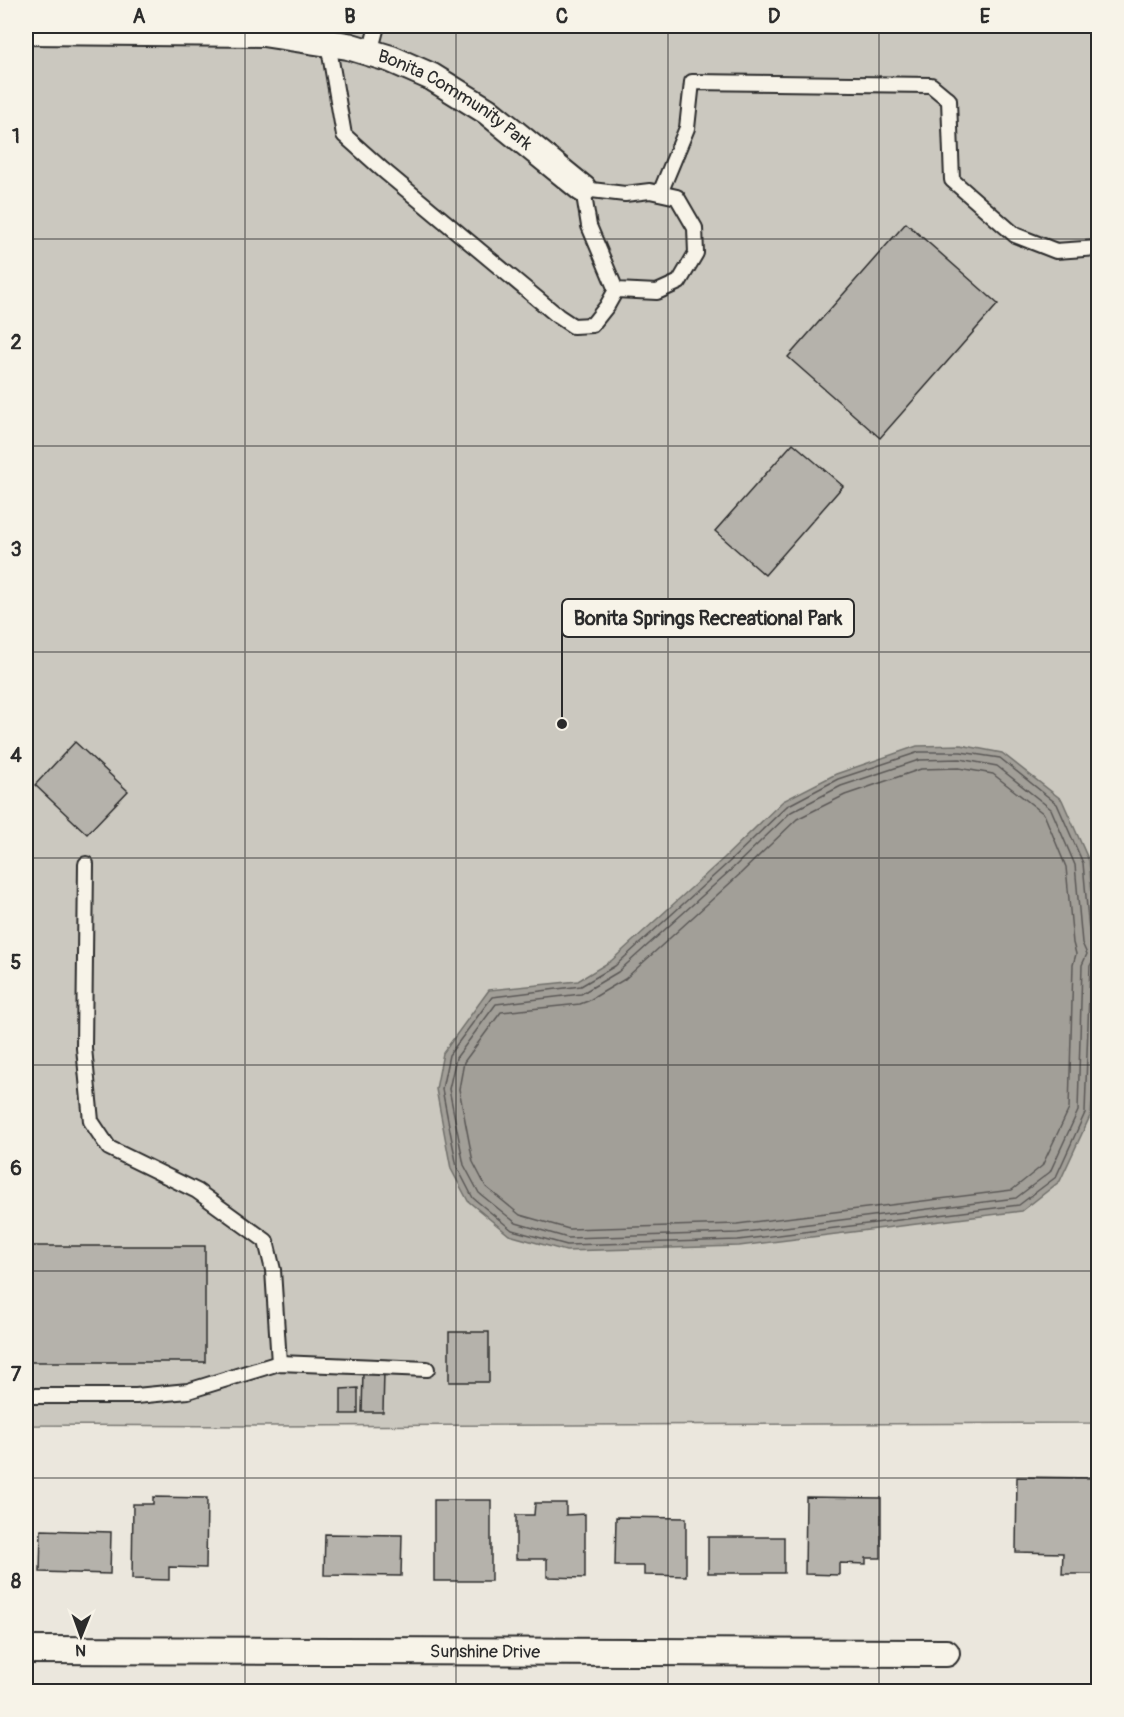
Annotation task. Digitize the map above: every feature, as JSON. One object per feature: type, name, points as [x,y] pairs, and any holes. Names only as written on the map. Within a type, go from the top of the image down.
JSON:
[{"type":"street","name":"Bonita Community Park","points":[[26,31],[263,33],[348,46],[391,59],[432,77],[487,111],[583,189]]},
{"type":"street","name":"Sunshine Drive","points":[[26,1650],[946,1653]]},
{"type":"lane","points":[[370,53],[377,26]]},
{"type":"lane","points":[[328,43],[344,135],[383,170],[573,326],[592,325],[616,290]]},
{"type":"lane","points":[[660,193],[687,128],[692,82],[931,86],[949,100],[952,180],[1015,235],[1056,252],[1098,248]]},
{"type":"lane","points":[[583,189],[625,194],[650,191],[677,197],[695,228],[696,253],[679,282],[657,292],[616,290],[589,226],[583,189]]},
{"type":"lane","points":[[86,864],[84,1048],[91,1121],[109,1148],[197,1191],[266,1241],[273,1270],[279,1363]]},
{"type":"lane","points":[[26,1396],[136,1396],[188,1390],[279,1363],[427,1369]]},
{"type":"shaded area","points":[[26,26],[1098,26],[1098,1423],[26,1425]]},
{"type":"water","points":[[961,745],[1002,753],[1062,800],[1089,861],[1096,946],[1091,1114],[1060,1181],[1022,1211],[739,1246],[566,1251],[509,1235],[468,1201],[451,1169],[436,1089],[443,1053],[489,990],[578,981],[611,961],[783,801],[836,774],[917,746]]},
{"type":"building","points":[[906,223],[998,304],[880,438],[788,357]]},
{"type":"building","points":[[793,443],[843,486],[765,575],[715,531]]},
{"type":"building","points":[[75,742],[128,791],[87,834],[35,785]]},
{"type":"building","points":[[26,1246],[205,1246],[205,1362],[26,1362]]},
{"type":"building","points":[[449,1332],[489,1332],[489,1382],[449,1382]]},
{"type":"building","points":[[363,1372],[384,1372],[383,1412],[362,1412]]},
{"type":"building","points":[[358,1388],[358,1414],[341,1414],[341,1389]]},
{"type":"building","points":[[1017,1477],[1098,1478],[1098,1574],[1062,1574],[1063,1553],[1016,1552]]},
{"type":"building","points":[[153,1497],[207,1498],[206,1568],[169,1567],[169,1580],[132,1579],[133,1504],[153,1504]]},
{"type":"building","points":[[806,1497],[881,1498],[881,1558],[866,1558],[866,1564],[839,1563],[839,1575],[805,1574]]},
{"type":"building","points":[[434,1500],[491,1500],[491,1581],[434,1581]]},
{"type":"building","points":[[535,1503],[566,1503],[566,1515],[585,1514],[585,1578],[547,1577],[547,1559],[516,1559],[516,1515],[534,1515]]},
{"type":"building","points":[[616,1517],[686,1518],[686,1576],[644,1575],[644,1566],[615,1566]]},
{"type":"building","points":[[41,1530],[111,1532],[110,1574],[40,1572]]},
{"type":"building","points":[[325,1534],[402,1535],[401,1576],[324,1575]]},
{"type":"building","points":[[708,1537],[784,1537],[784,1573],[708,1573]]},
{"type":"place","name":"Bonita Springs Recreational Park","points":[[562,724]]}]
